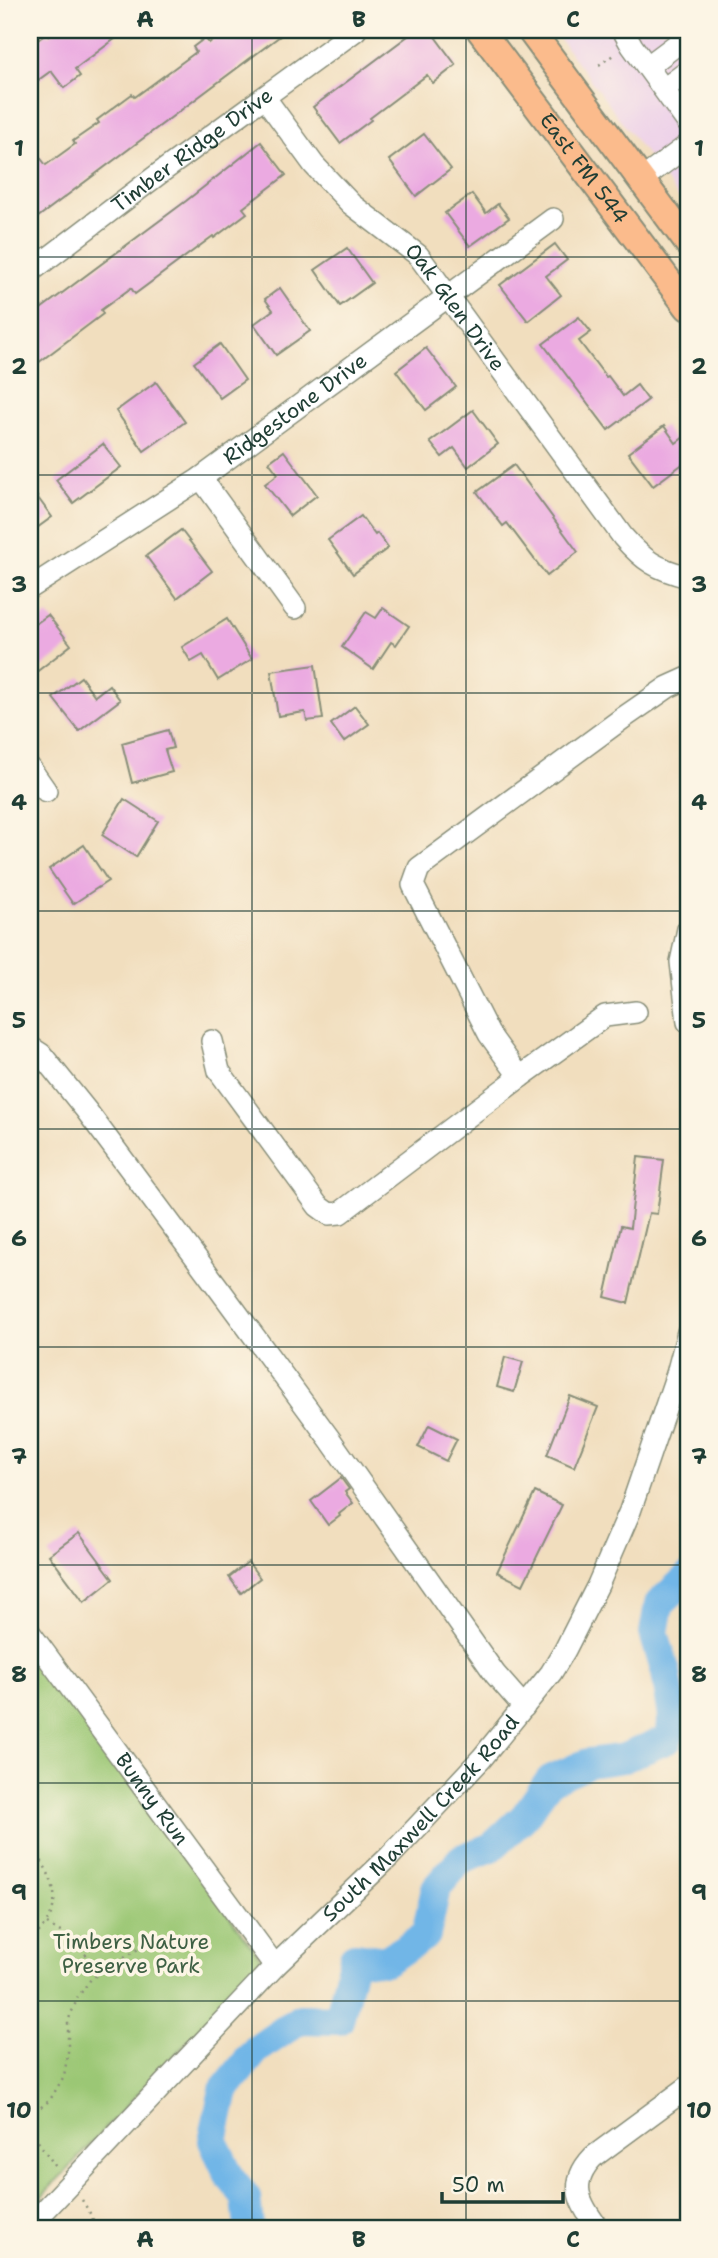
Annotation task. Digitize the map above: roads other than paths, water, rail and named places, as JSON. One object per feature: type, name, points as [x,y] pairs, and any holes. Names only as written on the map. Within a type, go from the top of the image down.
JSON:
[{"type":"main road","name":"East FM 544","points":[[480,30],[688,307]]},
{"type":"main road","name":"East FM 544","points":[[530,30],[688,243]]},
{"type":"street","name":"Timber Ridge Drive","points":[[30,272],[356,30]]},
{"type":"street","points":[[648,66],[688,36]]},
{"type":"street","points":[[621,40],[632,46],[688,123]]},
{"type":"street","points":[[664,89],[688,71]]},
{"type":"street","name":"Oak Glen Drive","points":[[265,98],[314,164],[351,204],[418,256],[638,555],[659,568],[688,576]]},
{"type":"street","points":[[641,180],[688,145]]},
{"type":"street","name":"Ridgestone Drive","points":[[30,588],[201,478],[553,219]]},
{"type":"street","points":[[201,478],[295,608]]},
{"type":"street","points":[[520,1077],[489,1034],[413,885],[419,869],[622,718],[668,687],[688,678]]},
{"type":"street","points":[[30,768],[47,790]]},
{"type":"street","points":[[688,929],[681,962],[688,1022]]},
{"type":"street","points":[[212,1041],[219,1071],[318,1206],[329,1214],[340,1213],[605,1016],[636,1012]]},
{"type":"street","points":[[30,1047],[41,1054],[94,1121],[329,1438],[495,1674],[524,1707]]},
{"type":"street","name":"South Maxwell Creek Road","points":[[30,2226],[275,1966],[399,1846],[482,1758],[551,1674],[622,1531],[677,1374],[688,1332]]},
{"type":"street","name":"Bunny Run","points":[[30,1633],[275,1966]]},
{"type":"street","points":[[598,2228],[587,2214],[581,2200],[578,2178],[582,2168],[688,2087]]},
{"type":"waterway","points":[[249,2228],[246,2197],[230,2177],[213,2141],[224,2090],[256,2050],[300,2019],[339,2020],[354,1957],[385,1961],[426,1935],[436,1888],[461,1859],[492,1847],[524,1817],[550,1780],[588,1763],[624,1758],[668,1739],[673,1717],[666,1673],[654,1633],[659,1604],[688,1577]]},
{"type":"park label","name":"Timbers Nature Preserve Park","points":[[131,1954]]}]
